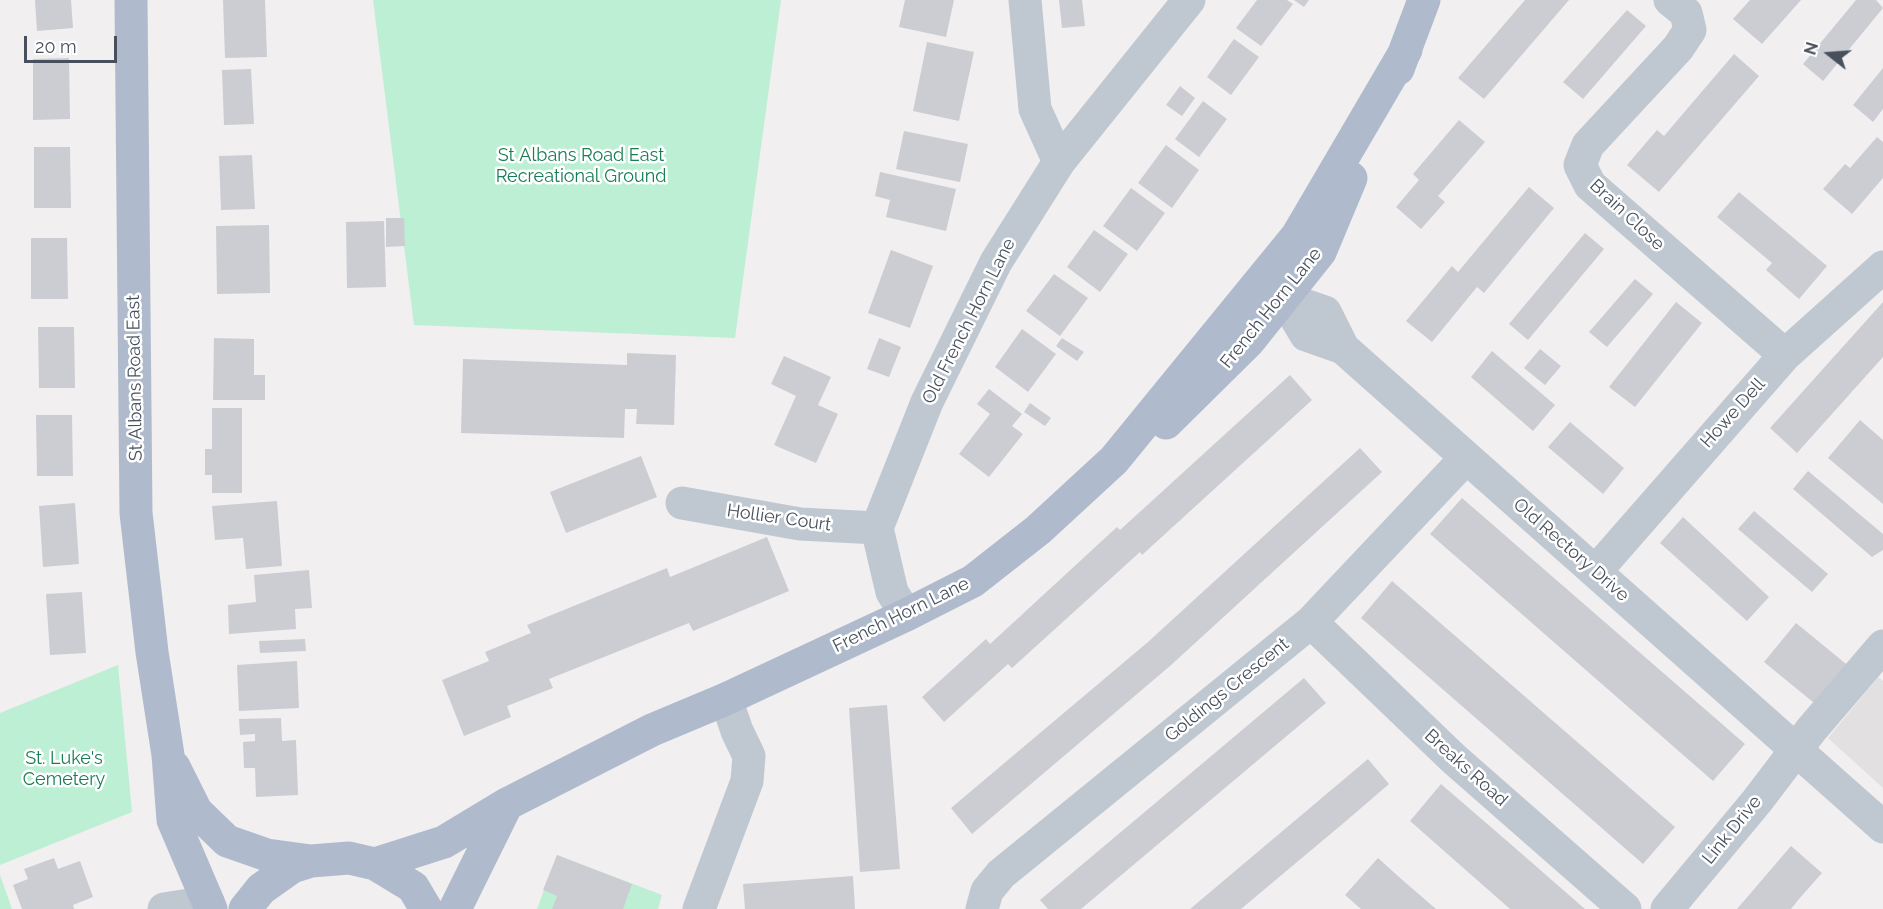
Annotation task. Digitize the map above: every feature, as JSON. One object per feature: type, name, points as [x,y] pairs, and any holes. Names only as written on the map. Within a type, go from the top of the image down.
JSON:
[{"type":"main road","name":"St Albans Road East","points":[[131,0],[136,513],[152,652],[168,754],[172,820],[209,905]]},
{"type":"main road","name":"French Horn Lane","points":[[375,864],[444,842],[507,804],[651,730],[726,699],[906,615],[973,581],[1038,530],[1114,460],[1273,289],[1297,236],[1406,50],[1424,0]]},
{"type":"main road","name":"St Albans Road East","points":[[168,754],[196,811],[227,841],[267,855],[311,861]]},
{"type":"main road","points":[[455,909],[507,804]]},
{"type":"main road","points":[[245,909],[261,889],[292,867],[311,861],[349,858],[375,864],[413,887],[426,909]]},
{"type":"street","points":[[1025,0],[1035,110],[1059,162]]},
{"type":"street","name":"Old French Horn Lane","points":[[877,528],[927,402],[990,273],[1059,162],[1189,0]]},
{"type":"street","name":"Brain Close","points":[[1670,0],[1686,13],[1690,30],[1678,48],[1588,145],[1580,165],[1590,185],[1785,355]]},
{"type":"street","name":"Howe Dell","points":[[1596,571],[1785,355],[1883,267]]},
{"type":"street","name":"Old Rectory Drive","points":[[1273,289],[1324,312],[1343,348],[1465,459],[1596,571],[1883,827]]},
{"type":"street","name":"Goldings Crescent","points":[[982,909],[987,891],[1001,874],[1311,622],[1465,459]]},
{"type":"street","name":"Hollier Court","points":[[682,503],[800,524],[877,528]]},
{"type":"street","points":[[877,528],[892,592],[906,615]]},
{"type":"street","name":"Breaks Road","points":[[1311,622],[1455,759],[1625,909]]},
{"type":"street","name":"Link Drive","points":[[1667,909],[1757,801],[1795,749],[1883,646]]},
{"type":"street","points":[[699,909],[747,782],[749,756],[726,699]]},
{"type":"street","points":[[164,909],[209,905]]},
{"type":"shaded area","points":[[1878,677],[1883,681],[1883,788],[1828,738]]},
{"type":"green space","name":"St Albans Road East Recreational Ground","points":[[373,0],[781,0],[735,338],[414,325]]},
{"type":"green space","name":"St. Luke's Cemetery","points":[[118,665],[132,812],[0,865],[0,713]]},
{"type":"green space","points":[[557,855],[662,895],[658,909],[537,909]]},
{"type":"green space","points":[[0,875],[12,909],[0,909]]},
{"type":"building","points":[[35,0],[71,0],[73,28],[37,31]]},
{"type":"building","points":[[223,0],[265,0],[267,57],[225,58]]},
{"type":"building","points":[[905,0],[954,0],[946,37],[899,27]]},
{"type":"building","points":[[1059,0],[1082,0],[1085,26],[1062,28]]},
{"type":"building","points":[[1257,0],[1287,0],[1293,4],[1261,46],[1236,28]]},
{"type":"building","points":[[1294,0],[1309,0],[1304,7]]},
{"type":"building","points":[[1525,0],[1569,0],[1484,99],[1458,78]]},
{"type":"building","points":[[1750,0],[1801,0],[1762,44],[1733,19]]},
{"type":"building","points":[[1856,0],[1876,0],[1883,8],[1823,81],[1803,64]]},
{"type":"building","points":[[1627,10],[1646,26],[1583,99],[1563,82]]},
{"type":"building","points":[[1234,39],[1259,57],[1231,95],[1207,77]]},
{"type":"building","points":[[927,42],[974,52],[959,121],[913,111]]},
{"type":"building","points":[[1734,54],[1759,76],[1659,192],[1627,165],[1657,130],[1664,136]]},
{"type":"building","points":[[69,58],[70,119],[33,120],[33,59]]},
{"type":"building","points":[[1883,68],[1883,109],[1873,122],[1853,105]]},
{"type":"building","points":[[251,69],[254,124],[224,125],[222,70]]},
{"type":"building","points":[[1180,86],[1195,98],[1182,116],[1166,105]]},
{"type":"building","points":[[1203,101],[1227,119],[1199,157],[1175,139]]},
{"type":"building","points":[[1459,120],[1485,142],[1438,196],[1445,202],[1421,229],[1396,207],[1419,180],[1413,174]]},
{"type":"building","points":[[904,131],[968,144],[960,182],[896,169]]},
{"type":"building","points":[[1877,137],[1883,142],[1883,178],[1852,214],[1823,189],[1845,164],[1850,168]]},
{"type":"building","points":[[1166,145],[1199,170],[1172,208],[1138,183]]},
{"type":"building","points":[[34,147],[70,147],[71,208],[34,208]]},
{"type":"building","points":[[252,155],[255,209],[221,210],[219,156]]},
{"type":"building","points":[[880,172],[956,189],[946,231],[886,217],[890,200],[875,196]]},
{"type":"building","points":[[1529,187],[1554,208],[1484,293],[1477,287],[1432,342],[1406,321],[1452,266],[1458,272]]},
{"type":"building","points":[[1131,188],[1165,213],[1137,251],[1103,226]]},
{"type":"building","points":[[1739,192],[1827,266],[1799,299],[1766,270],[1772,263],[1717,217]]},
{"type":"building","points":[[386,218],[404,218],[405,246],[386,247]]},
{"type":"building","points":[[384,221],[386,287],[347,288],[346,222]]},
{"type":"building","points":[[269,225],[270,293],[217,294],[216,226]]},
{"type":"building","points":[[1094,230],[1128,254],[1100,292],[1067,267]]},
{"type":"building","points":[[1585,233],[1604,249],[1528,340],[1509,324]]},
{"type":"building","points":[[31,238],[67,238],[68,299],[31,299]]},
{"type":"building","points":[[891,250],[933,266],[910,328],[868,313]]},
{"type":"building","points":[[1054,274],[1088,298],[1060,336],[1026,311]]},
{"type":"building","points":[[1635,279],[1653,294],[1607,347],[1589,332]]},
{"type":"building","points":[[1676,302],[1702,323],[1635,407],[1609,387]]},
{"type":"building","points":[[1883,302],[1883,357],[1797,453],[1770,428]]},
{"type":"building","points":[[38,327],[74,327],[75,388],[39,388]]},
{"type":"building","points":[[1022,329],[1056,354],[1028,392],[995,367]]},
{"type":"building","points":[[214,338],[254,339],[254,375],[265,375],[265,400],[213,400]]},
{"type":"building","points":[[879,338],[901,347],[889,377],[867,369]]},
{"type":"building","points":[[1062,338],[1084,352],[1077,361],[1056,346]]},
{"type":"building","points":[[1540,349],[1561,366],[1545,385],[1524,368]]},
{"type":"building","points":[[1492,351],[1555,405],[1533,431],[1471,377]]},
{"type":"building","points":[[627,353],[676,355],[674,425],[636,424],[637,409],[625,409],[624,438],[461,433],[463,359],[627,365]]},
{"type":"building","points":[[784,356],[831,377],[818,405],[838,414],[816,463],[774,445],[796,396],[771,384]]},
{"type":"building","points":[[1290,375],[1312,400],[1142,555],[1140,552],[1012,668],[1008,664],[944,722],[922,697],[986,639],[990,644],[1117,527],[1120,530]]},
{"type":"building","points":[[989,389],[1022,414],[1012,426],[1023,434],[989,477],[959,454],[990,414],[977,404]]},
{"type":"building","points":[[1030,403],[1051,418],[1045,426],[1024,412]]},
{"type":"building","points":[[212,408],[242,408],[242,493],[212,493],[212,475],[205,475],[205,449],[212,449]]},
{"type":"building","points":[[36,415],[72,415],[73,476],[37,476]]},
{"type":"building","points":[[1860,420],[1883,440],[1883,504],[1828,458]]},
{"type":"building","points":[[1570,422],[1624,468],[1603,494],[1548,447]]},
{"type":"building","points":[[1360,448],[1382,472],[1170,666],[972,834],[951,808],[1148,642]]},
{"type":"building","points":[[641,456],[657,497],[566,533],[550,492]]},
{"type":"building","points":[[1808,471],[1883,534],[1883,550],[1872,557],[1793,489]]},
{"type":"building","points":[[1462,498],[1745,744],[1713,781],[1430,534]]},
{"type":"building","points":[[277,501],[282,566],[246,569],[243,538],[215,540],[212,506]]},
{"type":"building","points":[[75,503],[79,564],[43,567],[39,506]]},
{"type":"building","points":[[1754,511],[1828,574],[1812,592],[1738,529]]},
{"type":"building","points":[[1683,517],[1769,597],[1747,621],[1660,543]]},
{"type":"building","points":[[767,537],[789,591],[693,631],[689,623],[549,679],[553,688],[507,706],[511,717],[464,736],[442,680],[489,661],[485,652],[531,633],[527,625],[667,568],[670,577]]},
{"type":"building","points":[[309,570],[312,608],[295,609],[296,629],[229,634],[228,605],[256,602],[254,575]]},
{"type":"building","points":[[1392,581],[1675,827],[1643,864],[1361,618]]},
{"type":"building","points":[[82,592],[86,653],[50,655],[46,594]]},
{"type":"building","points":[[1796,623],[1851,668],[1819,707],[1764,662]]},
{"type":"building","points":[[305,639],[306,651],[260,653],[259,641]]},
{"type":"building","points":[[297,661],[299,708],[239,711],[237,665]]},
{"type":"building","points":[[1304,678],[1326,703],[1081,909],[1048,909],[1040,900]]},
{"type":"building","points":[[887,705],[900,869],[860,872],[849,708]]},
{"type":"building","points":[[281,718],[282,741],[296,740],[298,795],[256,797],[255,768],[244,768],[243,742],[255,741],[255,734],[240,735],[239,719]]},
{"type":"building","points":[[1368,759],[1389,784],[1346,821],[1241,909],[1190,909]]},
{"type":"building","points":[[1441,784],[1585,909],[1510,909],[1410,821]]},
{"type":"building","points":[[1791,846],[1822,873],[1791,909],[1737,909]]},
{"type":"building","points":[[557,855],[632,884],[623,909],[552,909],[557,896],[543,890]]},
{"type":"building","points":[[54,858],[58,869],[80,861],[93,897],[73,905],[74,909],[22,909],[13,885],[28,879],[24,869]]},
{"type":"building","points":[[1378,858],[1436,909],[1361,909],[1345,895]]},
{"type":"building","points":[[853,876],[855,909],[745,909],[743,884]]}]
